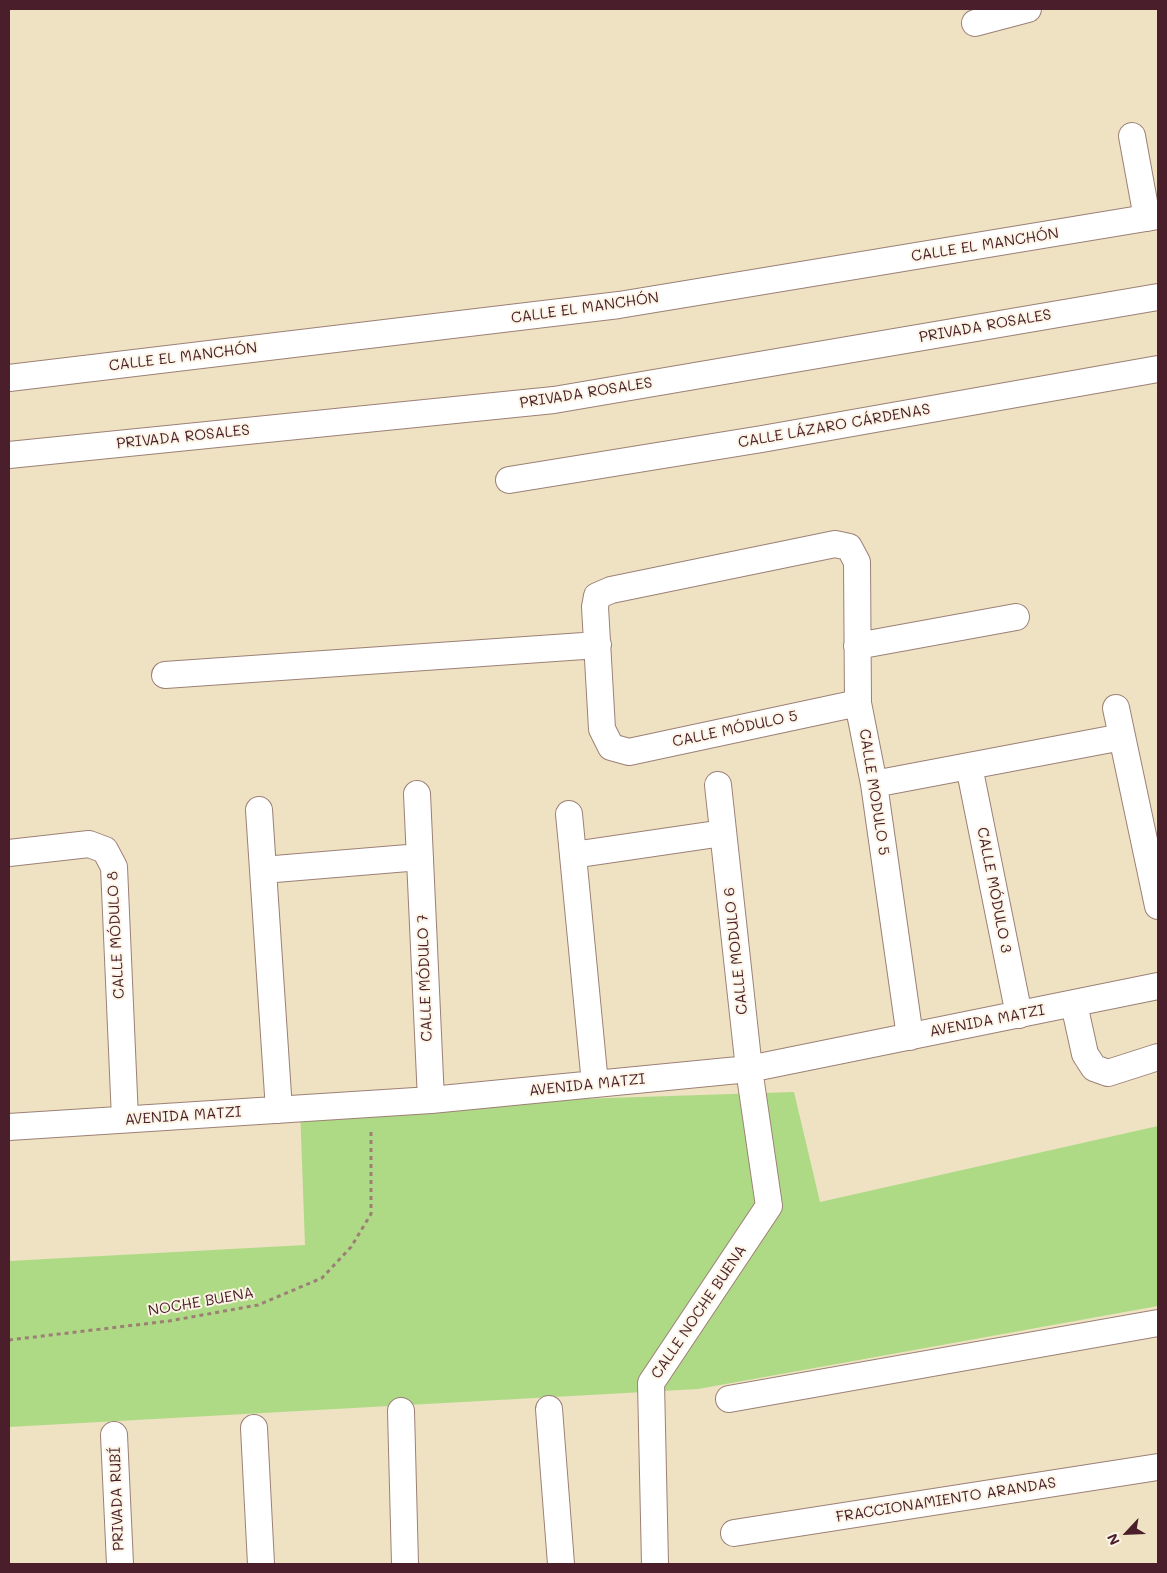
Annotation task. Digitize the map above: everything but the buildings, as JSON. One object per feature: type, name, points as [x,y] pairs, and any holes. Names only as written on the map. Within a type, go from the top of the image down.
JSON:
[{"type":"street","points":[[975,23],[1028,9]]},
{"type":"street","points":[[1132,136],[1152,217]]},
{"type":"street","name":"CALLE EL MANCHÓN","points":[[9,378],[619,306],[1152,217]]},
{"type":"street","name":"PRIVADA ROSALES","points":[[9,455],[554,400],[1158,296]]},
{"type":"street","name":"CALLE LÁZARO CÁRDENAS","points":[[509,480],[762,439],[1158,368]]},
{"type":"street","name":"CALLE MODULO 5","points":[[598,645],[595,607],[597,596],[610,590],[835,544],[849,546],[856,562],[858,702],[874,784],[910,1037]]},
{"type":"street","points":[[857,646],[1016,617]]},
{"type":"street","points":[[165,675],[598,645]]},
{"type":"street","name":"CALLE MÓDULO 5","points":[[598,645],[602,729],[611,747],[629,752],[858,702]]},
{"type":"street","points":[[1116,708],[1158,906]]},
{"type":"street","points":[[874,784],[1122,737]]},
{"type":"street","name":"CALLE MÓDULO 3","points":[[969,766],[1019,1015]]},
{"type":"street","name":"CALLE MODULO 6","points":[[718,785],[749,1069]]},
{"type":"street","name":"CALLE MÓDULO 7","points":[[418,794],[431,1100]]},
{"type":"street","points":[[259,810],[279,1110]]},
{"type":"street","points":[[568,814],[595,1084]]},
{"type":"street","points":[[573,855],[723,833]]},
{"type":"street","name":"CALLE MÓDULO 8","points":[[9,853],[89,844],[105,850],[114,867],[125,1119]]},
{"type":"street","points":[[263,870],[420,856]]},
{"type":"street","name":"AVENIDA MATZI","points":[[9,1127],[431,1100],[749,1069],[1158,986]]},
{"type":"street","points":[[1074,1004],[1085,1054],[1094,1068],[1108,1073],[1158,1057]]},
{"type":"street","name":"CALLE NOCHE BUENA","points":[[655,1564],[651,1384],[769,1206],[749,1069]]},
{"type":"street","points":[[729,1399],[1158,1323]]},
{"type":"street","points":[[549,1409],[561,1564]]},
{"type":"street","points":[[401,1411],[405,1564]]},
{"type":"street","points":[[254,1428],[262,1564]]},
{"type":"street","name":"PRIVADA RUBÍ","points":[[114,1434],[120,1564]]},
{"type":"street","name":"FRACCIONAMIENTO ARANDAS","points":[[734,1533],[1158,1467]]},
{"type":"path","name":"NOCHE BUENA","points":[[9,1340],[169,1321],[258,1305],[322,1278],[352,1246],[371,1214],[373,1150],[370,1103]]},
{"type":"green space","points":[[794,1092],[820,1202],[1158,1126],[1158,1306],[698,1389],[9,1427],[9,1261],[305,1245],[300,1108]]}]
